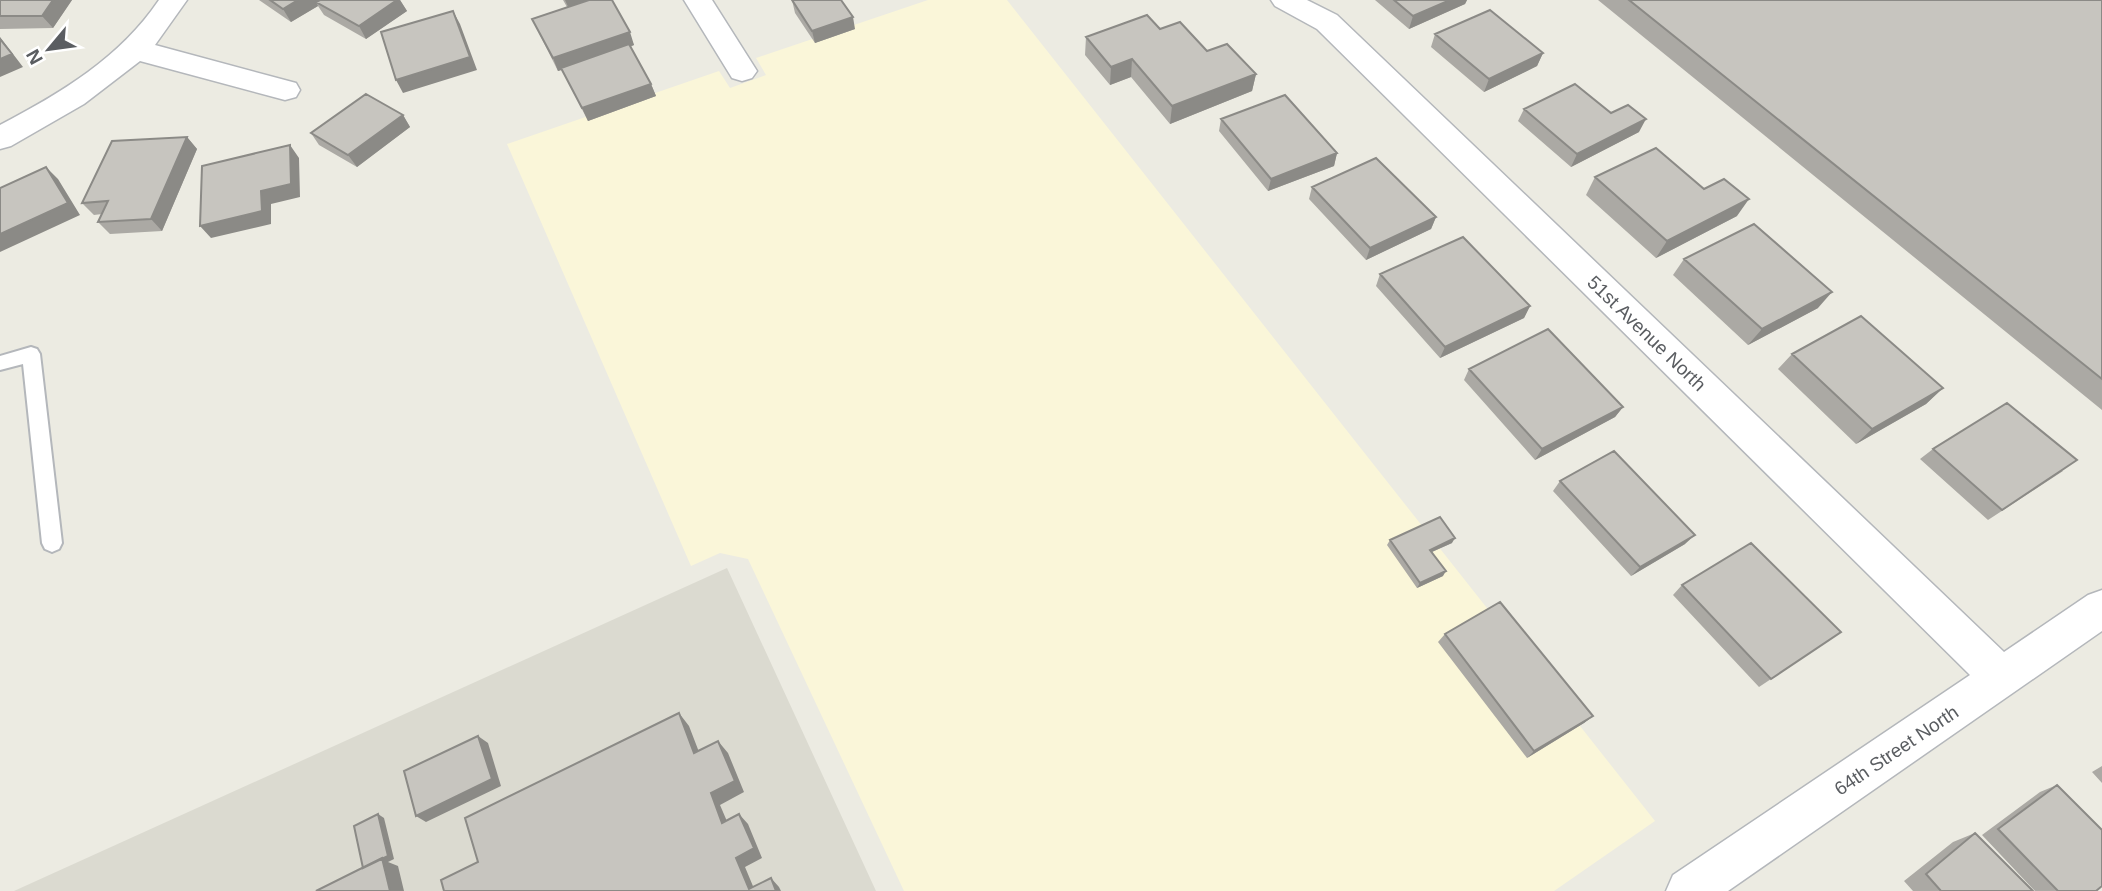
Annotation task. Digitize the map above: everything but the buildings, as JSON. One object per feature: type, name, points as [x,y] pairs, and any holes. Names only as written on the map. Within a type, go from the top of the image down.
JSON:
[{"type":"street","points":[[0,138],[70,102],[136,50],[173,0]]},
{"type":"street","points":[[698,0],[742,71]]},
{"type":"street","name":"51st Avenue North","points":[[1285,0],[1328,22],[2001,677]]},
{"type":"street","points":[[136,50],[285,90]]},
{"type":"street","name":"64th Street North","points":[[1689,891],[2102,608]]},
{"type":"lane","points":[[0,363],[31,354],[52,543]]},
{"type":"shaded area","points":[[928,0],[1007,0],[1655,821],[1554,891],[904,891],[748,559],[720,553],[691,566],[507,144],[719,71],[730,88],[766,75],[756,58]]},
{"type":"shaded area","points":[[727,568],[876,891],[14,891]]}]
